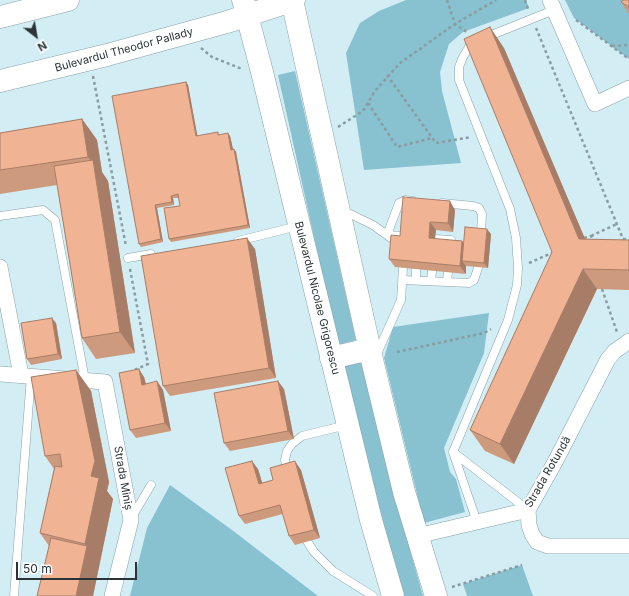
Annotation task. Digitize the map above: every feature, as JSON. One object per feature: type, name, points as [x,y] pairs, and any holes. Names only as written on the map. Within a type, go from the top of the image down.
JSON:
[{"type":"main road","points":[[0,17],[68,0]]},
{"type":"main road","points":[[293,0],[372,356],[404,492],[435,594]]},
{"type":"main road","name":"Bulevardul Theodor Pallady","points":[[0,81],[90,60],[192,32],[245,8],[293,0]]},
{"type":"main road","name":"Bulevardul Nicolae Grigorescu","points":[[245,8],[262,72],[371,520],[393,596]]},
{"type":"main road","points":[[331,358],[372,356]]},
{"type":"street","points":[[552,5],[595,104],[629,88]]},
{"type":"street","points":[[0,267],[26,375]]},
{"type":"street","name":"Strada Rotundă","points":[[417,536],[528,510],[555,462],[608,359],[625,343]]},
{"type":"street","points":[[0,374],[105,382]]},
{"type":"street","name":"Strada Miniș","points":[[105,382],[131,520],[112,596]]},
{"type":"street","points":[[528,510],[529,524],[532,534],[537,542],[548,546],[629,546]]},
{"type":"lane","points":[[476,522],[453,452],[508,320],[517,285],[518,268],[516,238],[510,209],[459,80],[459,67],[462,57],[469,47],[479,40],[532,18],[552,5]]},
{"type":"lane","points":[[387,235],[399,203],[406,200],[420,202]]},
{"type":"lane","points":[[436,203],[473,206],[479,208],[482,214],[481,233]]},
{"type":"lane","points":[[339,208],[373,225],[397,244]]},
{"type":"lane","points":[[0,216],[43,210],[55,220],[85,380]]},
{"type":"lane","points":[[228,243],[251,239],[299,226]]},
{"type":"lane","points":[[387,235],[406,236]]},
{"type":"lane","points":[[435,239],[451,240],[450,248]]},
{"type":"lane","points":[[128,258],[159,253]]},
{"type":"lane","points":[[372,356],[401,300],[404,268]]},
{"type":"lane","points":[[403,280],[469,283],[474,280],[478,268]]},
{"type":"lane","points":[[416,269],[416,280]]},
{"type":"lane","points":[[431,281],[432,271]]},
{"type":"lane","points":[[447,282],[448,272]]},
{"type":"lane","points":[[14,596],[26,375]]},
{"type":"lane","points":[[288,473],[285,460],[287,451],[292,444],[302,436],[347,424]]},
{"type":"lane","points":[[453,452],[528,510]]},
{"type":"lane","points":[[131,520],[151,485]]},
{"type":"lane","points":[[307,542],[314,552],[333,570],[373,596]]},
{"type":"path","points":[[446,0],[455,24],[479,40]]},
{"type":"path","points":[[323,135],[363,111],[387,75],[400,63],[455,24],[496,0]]},
{"type":"path","points":[[525,0],[623,239],[629,239]]},
{"type":"path","points":[[574,18],[629,59]]},
{"type":"path","points":[[192,32],[196,45],[212,57],[238,69],[262,72]]},
{"type":"path","points":[[611,46],[629,45]]},
{"type":"path","points":[[92,74],[148,364],[105,382]]},
{"type":"path","points":[[387,75],[436,143],[481,136]]},
{"type":"path","points":[[368,103],[397,147],[432,138]]},
{"type":"path","points":[[584,238],[617,224]]},
{"type":"path","points":[[591,236],[596,248]]},
{"type":"path","points":[[518,268],[558,250]]},
{"type":"path","points":[[602,289],[625,343]]},
{"type":"path","points":[[397,352],[484,333],[508,320]]},
{"type":"path","points":[[435,594],[522,565]]},
{"type":"shaded area","points":[[406,0],[526,0],[529,8],[463,32],[449,44],[440,72],[442,91],[461,163],[364,170],[346,53],[360,23],[379,11]]},
{"type":"shaded area","points":[[565,0],[629,0],[629,59],[574,18]]},
{"type":"shaded area","points":[[295,71],[356,340],[338,345],[278,75]]},
{"type":"shaded area","points":[[489,313],[484,353],[444,448],[450,472],[456,479],[465,512],[424,523],[384,358],[393,327]]},
{"type":"shaded area","points":[[362,361],[388,471],[423,596],[403,596],[393,564],[341,366]]},
{"type":"shaded area","points":[[170,485],[318,596],[130,596],[147,528]]},
{"type":"shaded area","points":[[522,565],[533,596],[467,596],[463,584]]},
{"type":"building","points":[[623,0],[629,0],[629,7],[621,2]]},
{"type":"building","points":[[490,27],[579,239],[629,240],[629,270],[583,269],[500,444],[470,430],[552,252],[464,39]]},
{"type":"building","points":[[186,82],[196,136],[218,132],[218,135],[228,133],[231,150],[234,149],[248,225],[169,239],[164,208],[180,206],[178,194],[171,196],[172,202],[155,205],[161,239],[139,244],[112,96]]},
{"type":"building","points":[[82,119],[88,157],[0,170],[0,133]]},
{"type":"building","points":[[93,160],[120,332],[82,338],[54,166]]},
{"type":"building","points":[[403,197],[450,201],[448,223],[430,222],[429,238],[462,241],[460,266],[389,259],[391,235],[400,236]]},
{"type":"building","points":[[465,227],[487,229],[484,263],[462,261]]},
{"type":"building","points":[[247,238],[269,368],[163,386],[141,256]]},
{"type":"building","points":[[52,318],[58,354],[27,359],[21,323]]},
{"type":"building","points":[[139,369],[142,385],[157,381],[165,423],[130,430],[119,373]]},
{"type":"building","points":[[76,370],[95,461],[91,476],[99,478],[85,544],[40,533],[55,466],[62,467],[60,454],[45,456],[31,377]]},
{"type":"building","points":[[278,381],[288,431],[224,443],[214,393]]},
{"type":"building","points":[[252,461],[259,484],[273,480],[270,468],[295,461],[314,530],[289,536],[280,505],[239,516],[225,468]]},
{"type":"building","points":[[51,538],[87,546],[76,596],[37,596]]}]
